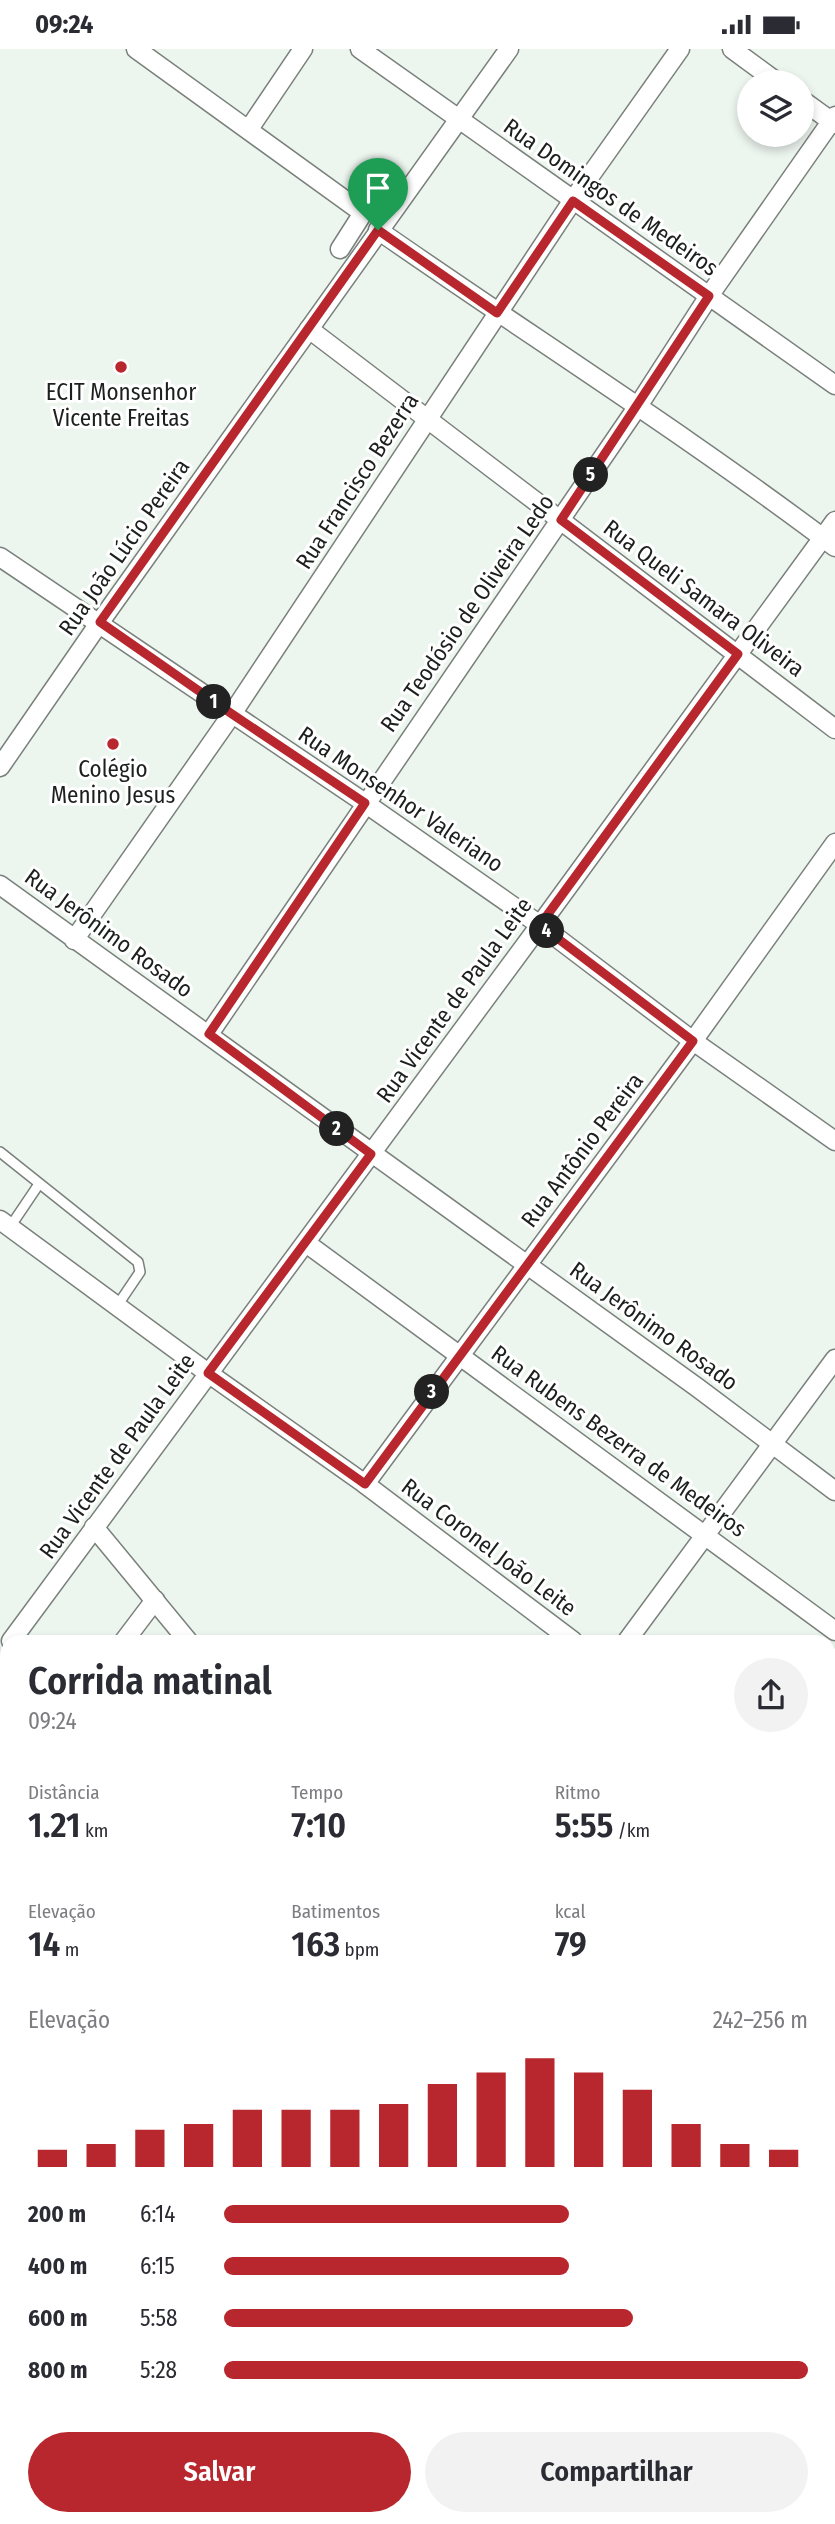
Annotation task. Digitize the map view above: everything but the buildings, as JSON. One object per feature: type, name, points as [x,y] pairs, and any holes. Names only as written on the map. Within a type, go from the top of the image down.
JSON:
[{"type":"street","points":[[136,49],[363,213],[340,249]]},
{"type":"street","points":[[249,129],[303,49]]},
{"type":"street","name":"Rua Domingos de Medeiros","points":[[360,49],[835,385]]},
{"type":"street","name":"Rua João Lúcio Pereira","points":[[0,767],[100,622],[509,49]]},
{"type":"street","name":"Rua Francisco Bezerra","points":[[74,940],[232,714],[497,313],[680,49]]},
{"type":"street","points":[[732,49],[761,70]]},
{"type":"street","points":[[814,108],[834,120]]},
{"type":"street","name":"Rua Teodósio de Oliveira Ledo","points":[[209,1034],[561,520],[709,296],[834,120]]},
{"type":"street","points":[[378,230],[497,313],[638,405],[829,543]]},
{"type":"street","name":"Rua Queli Samara Oliveira","points":[[309,329],[835,729]]},
{"type":"street","name":"Rua Vicente de Paula Leite","points":[[15,1635],[738,654],[829,543],[835,521]]},
{"type":"street","name":"Rua Monsenhor Valeriano","points":[[0,557],[100,622],[540,925],[693,1041],[835,1141]]},
{"type":"street","name":"Rua Antônio Pereira","points":[[365,1484],[693,1041],[835,843]]},
{"type":"street","name":"Rua Jerônimo Rosado","points":[[0,885],[527,1264],[835,1491]]},
{"type":"street","name":"Rua Coronel João Leite","points":[[5,1223],[208,1373],[365,1484],[565,1635]]},
{"type":"street","name":"Rua Rubens Bezerra de Medeiros","points":[[306,1243],[705,1533],[835,1631]]},
{"type":"street","points":[[631,1635],[835,1359]]},
{"type":"street","points":[[94,1527],[183,1635]]},
{"type":"street","points":[[129,1635],[155,1600]]},
{"type":"lane","points":[[0,1152],[138,1262],[140,1272],[117,1306]]},
{"type":"lane","points":[[5,1223],[39,1184]]},
{"type":"place","name":"ECIT Monsenhor Vicente Freitas","points":[[121,367]]},
{"type":"place","name":"Colégio Menino Jesus","points":[[113,744]]},
{"type":"route","points":[[573,201],[709,296],[561,520],[738,654],[540,925],[693,1041],[365,1484],[208,1373],[371,1154],[209,1034],[365,803],[100,622],[378,230],[497,313],[573,201]]}]
